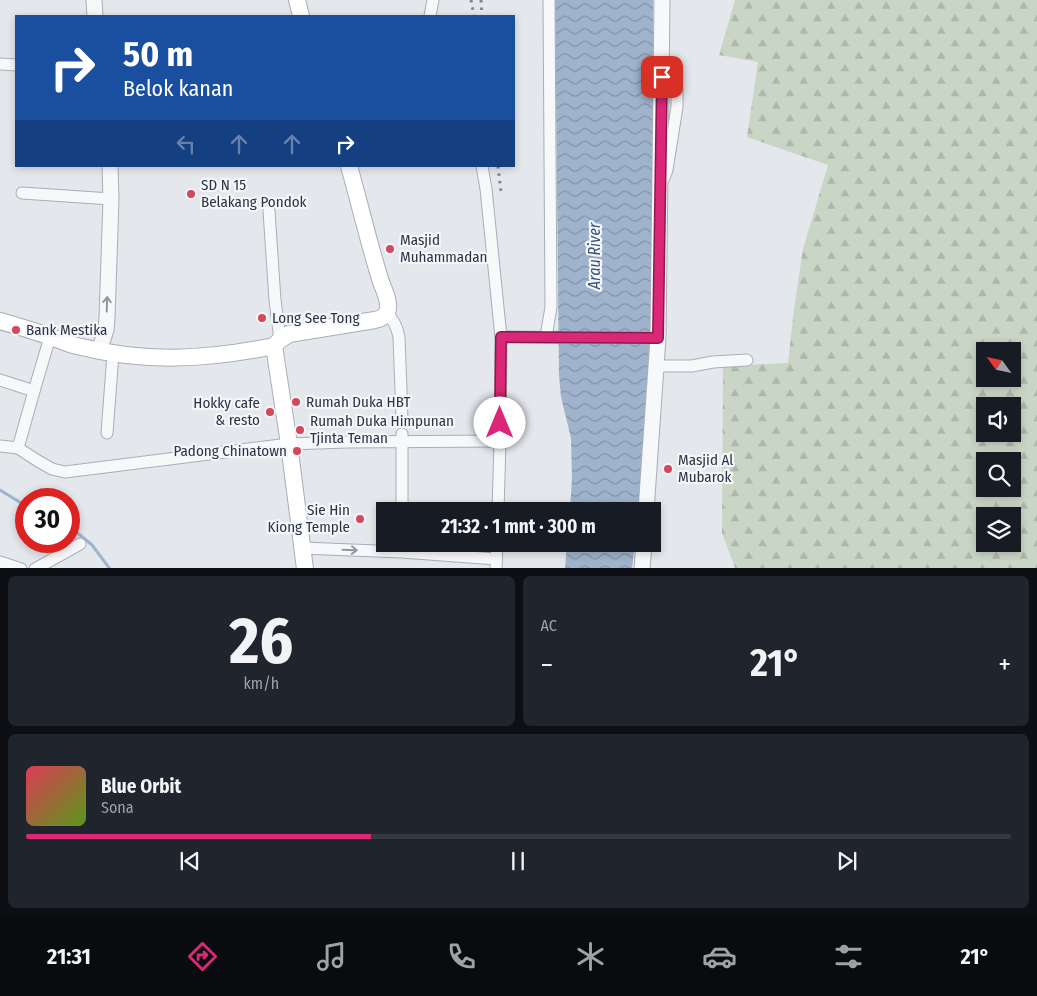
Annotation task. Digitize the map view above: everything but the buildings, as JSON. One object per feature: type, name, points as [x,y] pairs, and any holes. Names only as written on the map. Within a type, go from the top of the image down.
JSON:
[{"type":"main road","points":[[297,0],[301,15]]},
{"type":"main road","points":[[0,321],[74,346],[106,353],[183,358],[244,352],[277,343],[289,334],[382,318],[387,313],[388,306],[349,167]]},
{"type":"main road","points":[[277,343],[305,568]]},
{"type":"street","points":[[94,0],[95,15]]},
{"type":"street","points":[[430,15],[433,0]]},
{"type":"street","points":[[549,0],[551,307],[549,337]]},
{"type":"street","points":[[647,502],[656,366],[662,0]]},
{"type":"street","points":[[0,64],[15,65]]},
{"type":"street","points":[[108,433],[106,330],[111,199],[110,167]]},
{"type":"street","points":[[482,167],[501,337],[498,502]]},
{"type":"street","points":[[22,193],[111,199]]},
{"type":"street","points":[[269,211],[277,343]]},
{"type":"street","points":[[387,313],[394,321],[399,337],[402,418]]},
{"type":"street","points":[[18,448],[50,337]]},
{"type":"street","points":[[501,337],[656,338]]},
{"type":"street","points":[[656,366],[692,366],[721,361],[747,360]]},
{"type":"street","points":[[0,380],[34,391]]},
{"type":"street","points":[[0,446],[18,448],[52,468],[65,472],[289,444],[402,438],[500,441]]},
{"type":"street","points":[[402,438],[402,502]]},
{"type":"street","points":[[302,548],[376,548]]},
{"type":"street","points":[[426,552],[496,564]]},
{"type":"street","points":[[642,568],[643,552]]},
{"type":"street","points":[[35,568],[63,553]]},
{"type":"street","points":[[0,562],[21,568]]},
{"type":"green space","points":[[735,0],[1037,0],[1037,568],[735,568],[722,533],[723,366],[788,363],[803,249],[828,165],[747,137],[758,62],[719,55]]},
{"type":"water","name":"Arau River","points":[[555,0],[653,0],[653,331],[640,502],[571,502],[571,438],[561,397],[559,375]]},
{"type":"water","points":[[566,552],[634,552],[632,568],[565,568]]},
{"type":"waterway","points":[[0,490],[15,499]]},
{"type":"waterway","points":[[80,535],[92,545],[109,568]]},
{"type":"railway","points":[[471,0],[474,15]]},
{"type":"railway","points":[[481,0],[482,15]]},
{"type":"railway","points":[[498,167],[501,192]]},
{"type":"place","name":"SD N 15 Belakang Pondok","points":[[191,194]]},
{"type":"place","name":"Masjid Muhammadan","points":[[390,249]]},
{"type":"place","name":"Long See Tong","points":[[262,318]]},
{"type":"place","name":"Bank Mestika","points":[[16,330]]},
{"type":"place","name":"Rumah Duka HBT","points":[[296,402]]},
{"type":"place","name":"Hokky cafe & resto","points":[[270,412]]},
{"type":"place","name":"Rumah Duka Himpunan Tjinta Teman","points":[[300,430]]},
{"type":"place","name":"Padong Chinatown","points":[[297,451]]},
{"type":"place","name":"Masjid Al Mubarok","points":[[668,469]]},
{"type":"place","name":"Sie Hin Kiong Temple","points":[[360,519]]},
{"type":"route","points":[[500,423],[501,337],[658,338],[662,77]]}]
